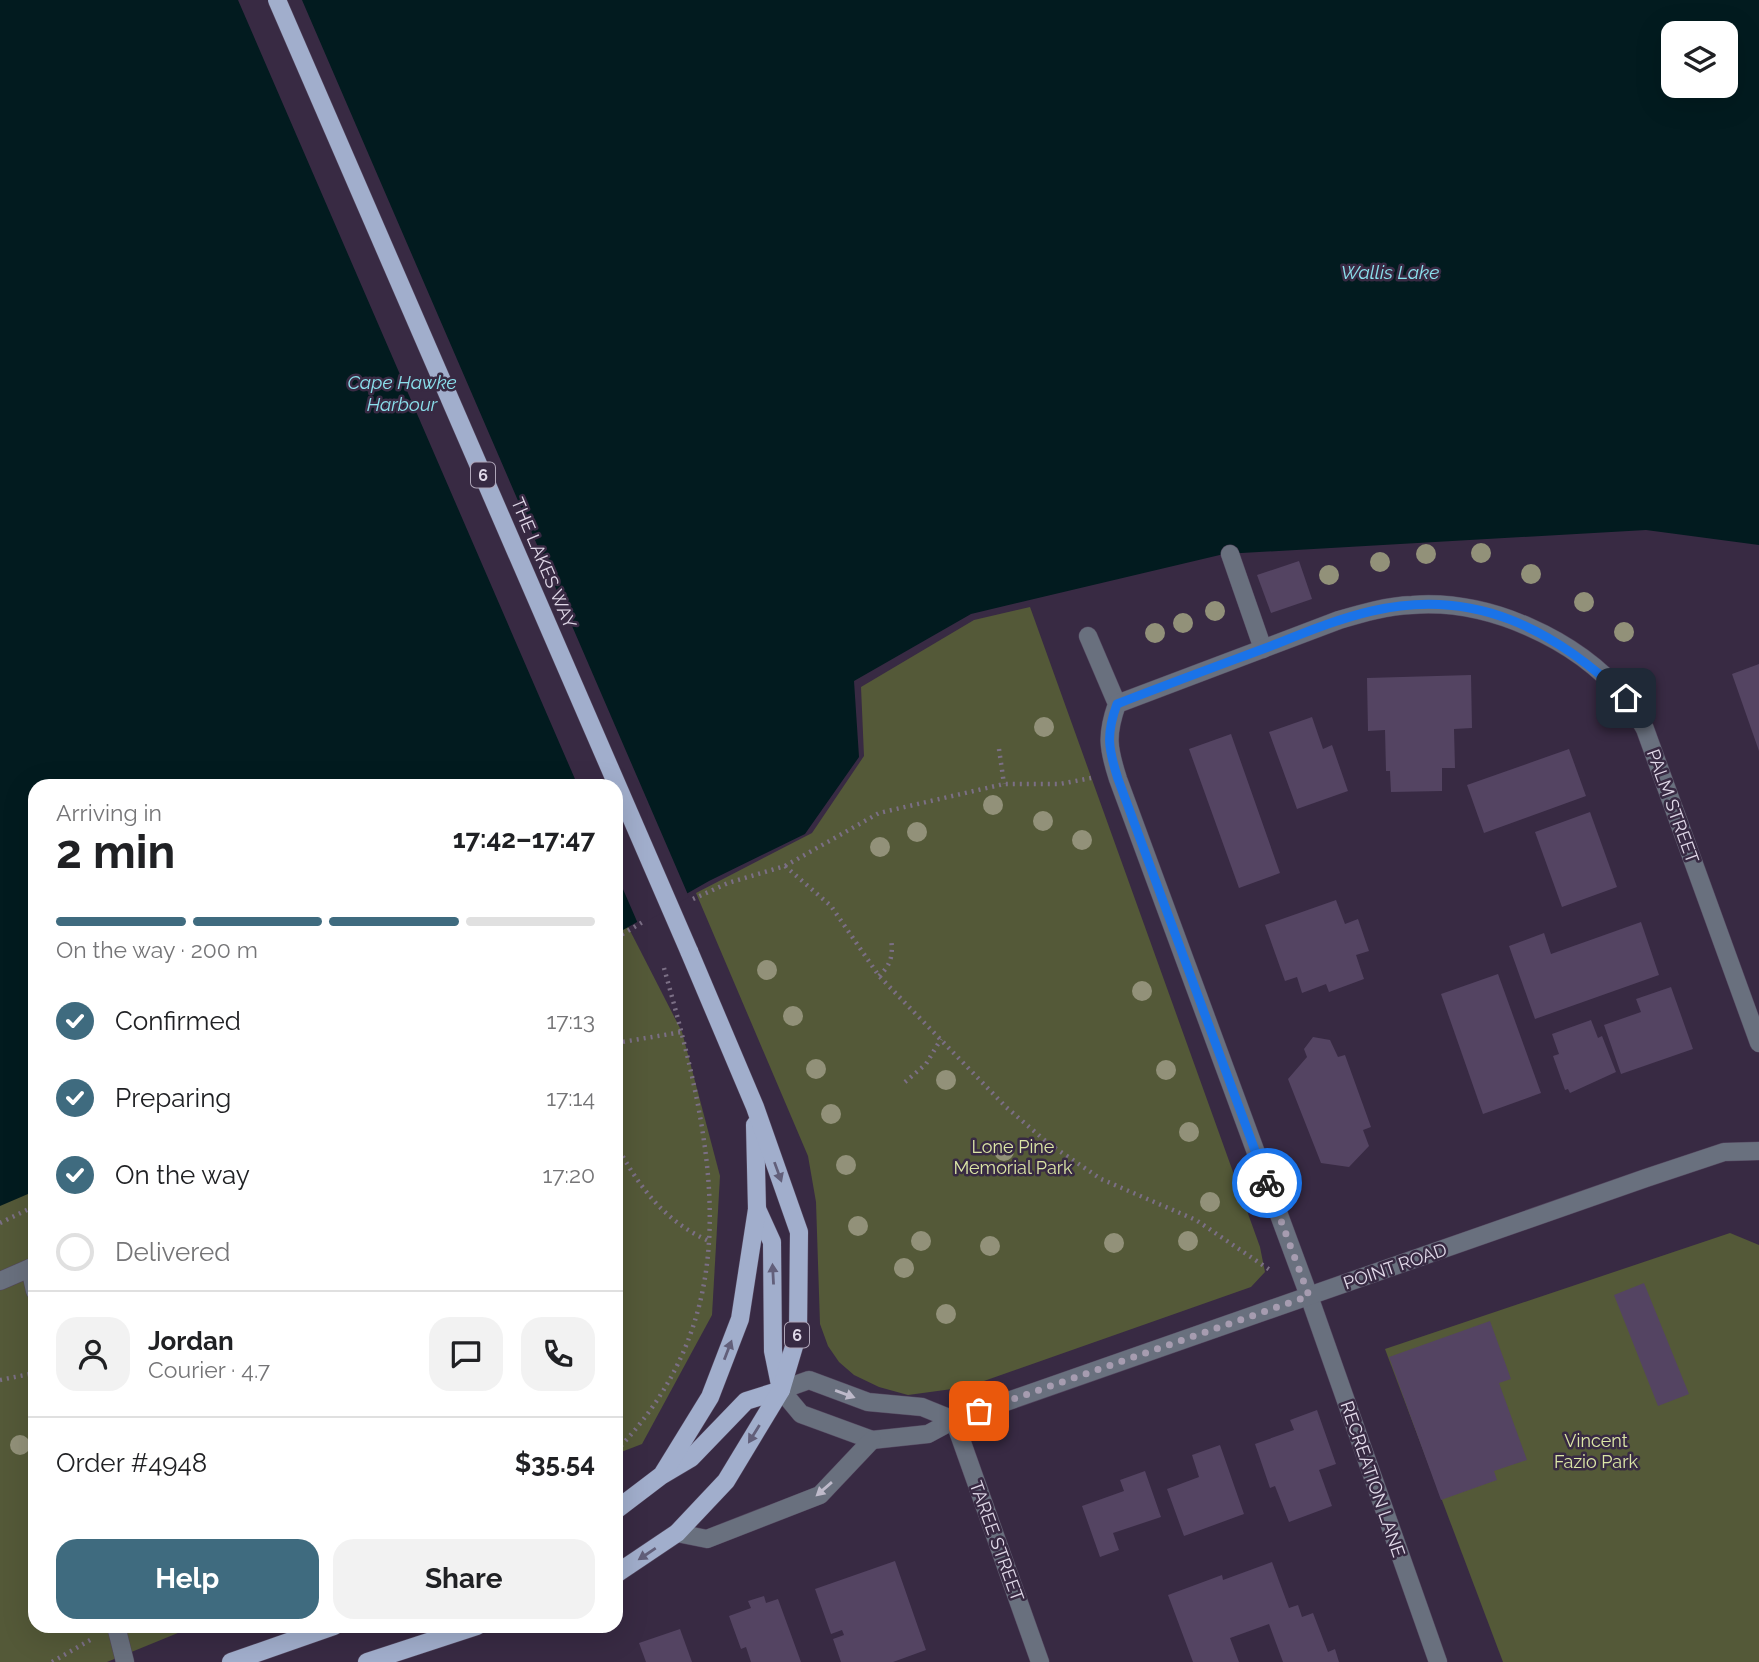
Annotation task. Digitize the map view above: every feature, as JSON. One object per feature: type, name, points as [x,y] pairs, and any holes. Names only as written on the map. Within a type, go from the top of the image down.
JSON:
[{"type":"main road","name":"THE LAKES WAY","points":[[277,0],[614,779]]},
{"type":"main road","name":"THE LAKES WAY","points":[[623,799],[755,1107]]},
{"type":"main road","name":"6","points":[[623,1505],[662,1475],[709,1397],[740,1319],[757,1209],[755,1107]]},
{"type":"main road","name":"6","points":[[623,1569],[677,1533],[726,1481],[781,1390],[797,1333],[799,1232],[755,1107]]},
{"type":"main road","points":[[662,1475],[691,1458],[746,1401],[781,1390],[773,1351],[772,1242],[757,1209]]},
{"type":"main road","points":[[231,1662],[314,1633]]},
{"type":"main road","points":[[367,1662],[456,1633]]},
{"type":"street","points":[[1230,554],[1263,649]]},
{"type":"street","name":"PALM STREET","points":[[1117,704],[1339,620],[1374,610],[1413,604],[1447,604],[1485,611],[1526,624],[1566,647],[1606,679],[1626,698],[1645,729],[1759,1043]]},
{"type":"street","points":[[1087,636],[1117,704]]},
{"type":"street","name":"RECREATION LANE","points":[[1117,704],[1108,728],[1109,750],[1118,779],[1309,1296],[1438,1662]]},
{"type":"street","name":"POINT ROAD","points":[[781,1390],[801,1414],[872,1440],[929,1434],[954,1420],[1724,1153],[1759,1152]]},
{"type":"street","points":[[0,1281],[28,1269]]},
{"type":"street","points":[[781,1390],[809,1380],[868,1402],[922,1407],[954,1420]]},
{"type":"street","name":"TAREE STREET","points":[[954,1420],[1040,1662]]},
{"type":"street","points":[[677,1533],[707,1539],[820,1495],[872,1440]]},
{"type":"street","points":[[118,1633],[125,1662]]},
{"type":"path","points":[[999,749],[1004,785]]},
{"type":"path","points":[[684,903],[728,883],[785,866],[880,813],[1004,785],[1060,784],[1091,777]]},
{"type":"path","points":[[785,866],[831,906],[879,976],[1006,1107],[1049,1144],[1101,1179],[1196,1220],[1309,1296]]},
{"type":"path","points":[[623,934],[651,918]]},
{"type":"path","points":[[879,976],[888,968],[892,957],[891,938]]},
{"type":"path","points":[[623,1443],[649,1412],[687,1346],[701,1305],[709,1241],[705,1148],[697,1088],[663,964]]},
{"type":"path","points":[[623,1042],[682,1032]]},
{"type":"path","points":[[905,1082],[926,1064],[941,1039]]},
{"type":"path","points":[[623,1158],[653,1200],[690,1233],[709,1241]]},
{"type":"path","points":[[0,1223],[28,1209]]},
{"type":"path","points":[[0,1380],[28,1374]]},
{"type":"path","points":[[52,1662],[104,1633]]},
{"type":"green space","name":"Lone Pine Memorial Park","points":[[1030,607],[1260,1247],[1265,1272],[1251,1287],[967,1387],[908,1395],[879,1387],[854,1375],[839,1362],[828,1346],[820,1324],[816,1202],[808,1156],[696,893],[812,833],[864,756],[861,687],[974,620]]},
{"type":"green space","points":[[623,917],[682,1032],[720,1176],[712,1315],[642,1444],[623,1451]]},
{"type":"green space","points":[[28,1175],[28,1633],[178,1633],[107,1662],[0,1662],[0,1188]]},
{"type":"green space","name":"Vincent Fazio Park","points":[[1730,1233],[1759,1245],[1759,1662],[1503,1662],[1385,1349]]},
{"type":"water","name":"Cape Hawke Harbour","points":[[0,0],[1759,0],[1759,545],[1646,530],[1224,554],[971,614],[854,681],[859,757],[805,834],[709,881],[623,930],[623,779],[28,779],[28,1194],[0,1206]]},
{"type":"pier","points":[[238,0],[302,0],[689,897],[639,926],[623,889],[623,779],[575,779]]},
{"type":"building","points":[[1299,561],[1312,599],[1271,613],[1257,575]]},
{"type":"building","points":[[1759,664],[1759,751],[1732,674]]},
{"type":"building","points":[[1471,675],[1472,728],[1454,729],[1455,768],[1442,768],[1442,791],[1391,792],[1390,771],[1386,771],[1385,730],[1368,731],[1367,678]]},
{"type":"building","points":[[1312,717],[1323,749],[1332,745],[1348,791],[1297,809],[1269,732]]},
{"type":"building","points":[[1231,734],[1280,873],[1239,888],[1189,749]]},
{"type":"building","points":[[1569,749],[1586,796],[1484,833],[1467,785]]},
{"type":"building","points":[[1590,812],[1617,887],[1562,907],[1535,832]]},
{"type":"building","points":[[1336,900],[1345,924],[1358,919],[1369,951],[1356,955],[1364,979],[1329,992],[1326,984],[1302,993],[1297,977],[1285,981],[1265,925]]},
{"type":"building","points":[[1641,922],[1659,975],[1535,1019],[1509,946],[1544,933],[1551,954]]},
{"type":"building","points":[[1498,974],[1541,1093],[1483,1114],[1441,994]]},
{"type":"building","points":[[1671,987],[1693,1049],[1621,1074],[1604,1025],[1641,1012],[1636,999]]},
{"type":"building","points":[[1591,1020],[1598,1038],[1602,1036],[1616,1072],[1570,1093],[1568,1089],[1565,1090],[1553,1056],[1559,1054],[1552,1034]]},
{"type":"building","points":[[1313,1037],[1330,1040],[1338,1057],[1345,1055],[1371,1127],[1363,1130],[1369,1146],[1349,1167],[1321,1163],[1288,1079],[1307,1057],[1304,1049]]},
{"type":"building","points":[[1644,1283],[1689,1394],[1658,1406],[1614,1295]]},
{"type":"building","points":[[1490,1321],[1511,1379],[1499,1383],[1527,1460],[1494,1471],[1497,1480],[1441,1500],[1389,1357]]},
{"type":"building","points":[[1317,1410],[1336,1464],[1319,1470],[1332,1506],[1289,1522],[1275,1486],[1270,1488],[1255,1444],[1294,1430],[1290,1420]]},
{"type":"building","points":[[1220,1445],[1244,1514],[1184,1536],[1167,1489],[1199,1477],[1192,1455]]},
{"type":"building","points":[[1145,1471],[1161,1517],[1113,1533],[1119,1550],[1100,1557],[1082,1506],[1124,1491],[1120,1480]]},
{"type":"building","points":[[895,1561],[926,1650],[893,1662],[841,1662],[833,1639],[844,1635],[842,1630],[831,1634],[815,1589]]},
{"type":"building","points":[[1272,1562],[1289,1608],[1298,1605],[1302,1617],[1313,1613],[1328,1652],[1335,1649],[1339,1662],[1283,1662],[1269,1624],[1230,1638],[1239,1662],[1193,1662],[1168,1595],[1222,1575],[1223,1580]]},
{"type":"building","points":[[764,1596],[766,1603],[778,1599],[801,1662],[751,1662],[746,1647],[741,1649],[729,1616],[751,1608],[748,1601]]},
{"type":"building","points":[[680,1629],[692,1662],[646,1662],[639,1643]]},
{"type":"way so far","points":[[979,1411],[1309,1296],[1267,1183]]},
{"type":"route","points":[[1267,1183],[1118,779],[1109,750],[1108,728],[1117,704],[1339,620],[1374,610],[1413,604],[1447,604],[1485,611],[1526,624],[1566,647],[1626,698]]},
{"type":"water label","name":"Wallis Lake","points":[[1390,272]]}]
